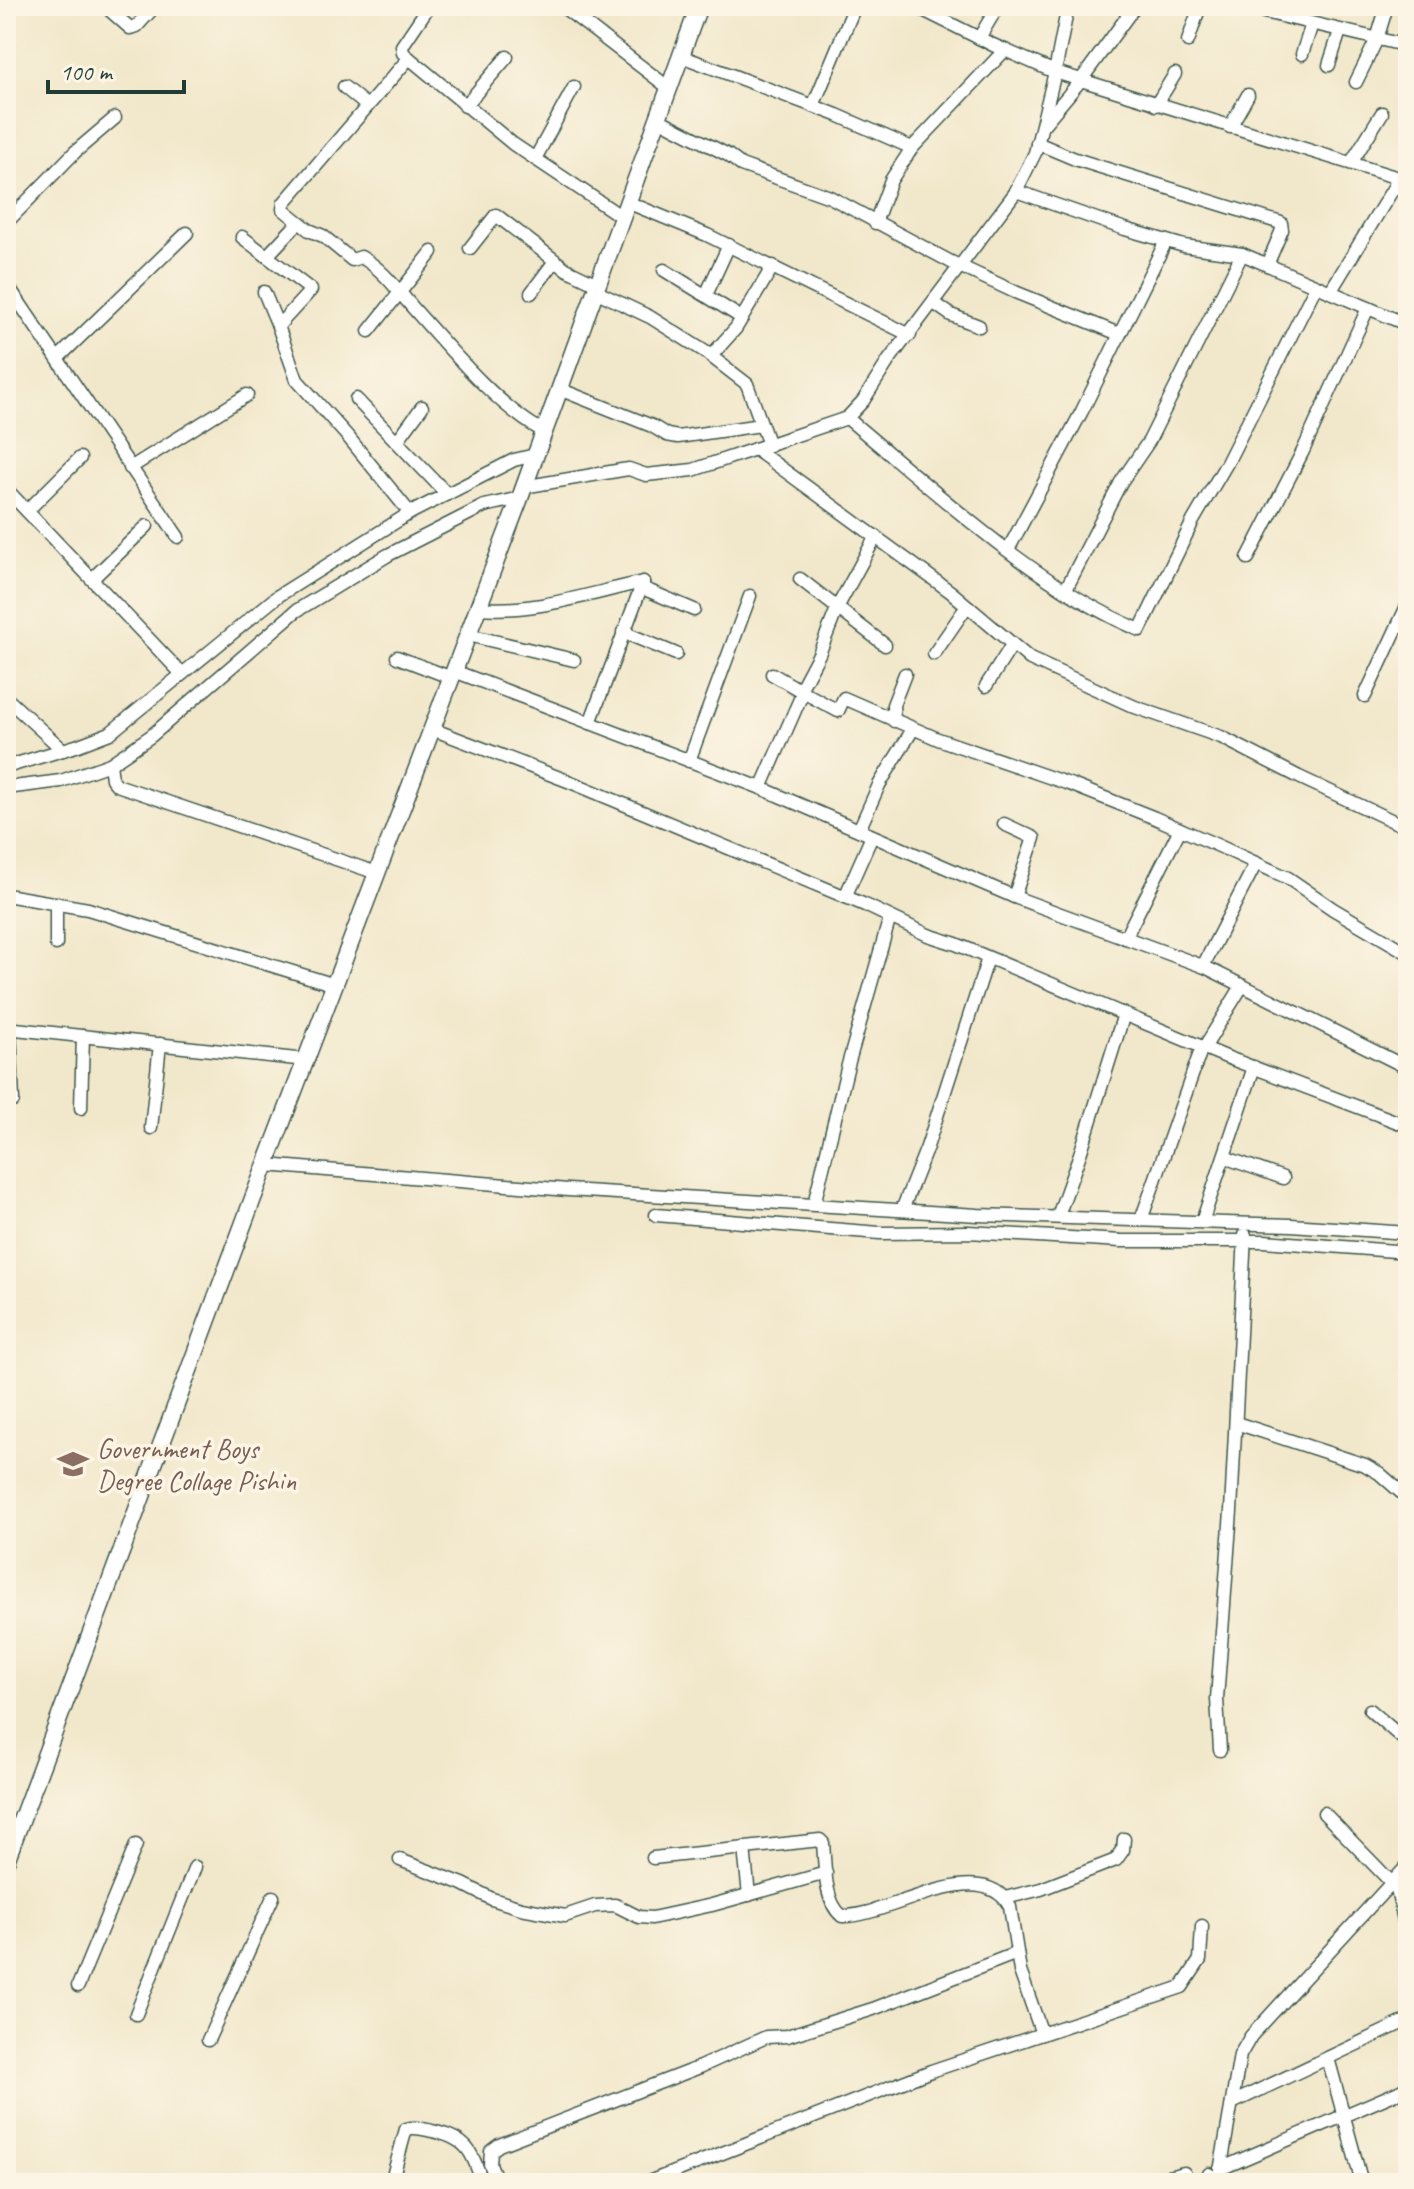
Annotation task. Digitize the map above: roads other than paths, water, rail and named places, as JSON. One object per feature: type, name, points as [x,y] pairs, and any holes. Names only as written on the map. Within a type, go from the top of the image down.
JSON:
[{"type":"main road","points":[[6,1861],[522,492],[699,6]]},
{"type":"street","points":[[105,6],[130,28],[137,26],[155,6]]},
{"type":"street","points":[[562,6],[669,88]]},
{"type":"street","points":[[813,106],[855,6]]},
{"type":"street","points":[[915,6],[1055,72],[1405,179],[1330,292]]},
{"type":"street","points":[[979,38],[998,6]]},
{"type":"street","points":[[559,389],[678,437],[765,435],[847,418],[863,401],[889,360],[1016,191],[1032,161],[1042,126],[1068,6]]},
{"type":"street","points":[[1042,126],[1081,80],[1135,6]]},
{"type":"street","points":[[1188,41],[1200,6]]},
{"type":"street","points":[[1239,6],[1408,46]]},
{"type":"street","points":[[1356,82],[1377,39],[1387,6]]},
{"type":"street","points":[[423,8],[401,51],[465,106],[535,159],[624,209],[729,245],[910,335]]},
{"type":"street","points":[[1302,54],[1312,24]]},
{"type":"street","points":[[1329,65],[1340,31]]},
{"type":"street","points":[[875,223],[891,180],[912,148],[1005,50]]},
{"type":"street","points":[[681,56],[912,148]]},
{"type":"street","points":[[465,106],[507,57]]},
{"type":"street","points":[[409,58],[284,203],[283,209],[352,260],[365,259],[400,292],[455,355],[525,421],[543,431]]},
{"type":"street","points":[[1156,105],[1175,74]]},
{"type":"street","points":[[344,87],[367,106]]},
{"type":"street","points":[[535,159],[574,87]]},
{"type":"street","points":[[1230,127],[1248,95]]},
{"type":"street","points":[[1351,163],[1382,113]]},
{"type":"street","points":[[6,223],[75,152],[115,118]]},
{"type":"street","points":[[658,119],[728,155],[741,165],[830,197],[875,223],[1015,292],[1119,334]]},
{"type":"street","points":[[1037,143],[1075,159],[1281,223],[1282,230],[1267,265]]},
{"type":"street","points":[[1016,191],[1166,241],[1242,254],[1408,325]]},
{"type":"street","points":[[470,248],[496,215],[555,261],[711,356],[747,384],[765,435]]},
{"type":"street","points":[[267,256],[299,222]]},
{"type":"street","points":[[58,358],[187,233]]},
{"type":"street","points":[[242,237],[311,290],[278,326]]},
{"type":"street","points":[[1008,550],[1039,496],[1166,241]]},
{"type":"street","points":[[706,295],[729,245]]},
{"type":"street","points":[[369,331],[432,252]]},
{"type":"street","points":[[1066,589],[1121,482],[1149,441],[1242,254]]},
{"type":"street","points":[[531,293],[555,261]]},
{"type":"street","points":[[711,356],[742,318],[773,266]]},
{"type":"street","points":[[664,270],[742,318]]},
{"type":"street","points":[[6,283],[178,537]]},
{"type":"street","points":[[847,418],[1008,550],[1111,618],[1140,630],[1193,521],[1227,463],[1316,286]]},
{"type":"street","points":[[264,292],[301,386],[349,438],[410,513]]},
{"type":"street","points":[[934,303],[951,315],[979,326]]},
{"type":"street","points":[[1248,558],[1303,451],[1368,308]]},
{"type":"street","points":[[130,468],[247,395]]},
{"type":"street","points":[[356,399],[447,494]]},
{"type":"street","points":[[397,441],[422,407]]},
{"type":"street","points":[[6,788],[61,781],[110,764],[151,736],[296,611],[388,555],[484,506],[522,492],[622,470],[629,469],[646,475],[684,472],[755,449],[765,435]]},
{"type":"street","points":[[755,449],[876,536],[1030,659],[1147,711],[1221,737],[1408,828]]},
{"type":"street","points":[[6,767],[110,733],[278,596],[410,513],[514,460],[535,455]]},
{"type":"street","points":[[27,511],[80,458]]},
{"type":"street","points":[[6,489],[182,674]]},
{"type":"street","points":[[93,578],[147,526]]},
{"type":"street","points":[[761,788],[838,606],[876,536]]},
{"type":"street","points":[[800,579],[885,645]]},
{"type":"street","points":[[478,608],[531,608],[643,582],[590,723]]},
{"type":"street","points":[[640,587],[694,610]]},
{"type":"street","points":[[689,761],[750,596]]},
{"type":"street","points":[[1365,696],[1408,604]]},
{"type":"street","points":[[934,654],[967,606]]},
{"type":"street","points":[[623,632],[676,654]]},
{"type":"street","points":[[468,635],[574,660]]},
{"type":"street","points":[[986,686],[1012,645]]},
{"type":"street","points":[[397,657],[590,723],[761,788],[1014,897],[1203,966],[1408,1068]]},
{"type":"street","points":[[772,674],[838,711],[844,698],[913,729],[1072,785],[1180,829],[1288,878],[1333,909],[1408,953]]},
{"type":"street","points":[[894,721],[893,705],[905,674]]},
{"type":"street","points":[[6,698],[63,750]]},
{"type":"street","points":[[432,729],[564,780],[1203,1047],[1408,1126]]},
{"type":"street","points":[[859,830],[879,785],[913,729]]},
{"type":"street","points":[[110,764],[112,779],[117,785],[377,873]]},
{"type":"street","points":[[1004,824],[1034,838],[1014,897]]},
{"type":"street","points":[[1125,938],[1180,829]]},
{"type":"street","points":[[845,897],[872,836]]},
{"type":"street","points":[[1203,966],[1256,863]]},
{"type":"street","points":[[6,895],[88,909],[335,985]]},
{"type":"street","points":[[56,903],[56,944]]},
{"type":"street","points":[[814,1204],[848,1065],[890,917]]},
{"type":"street","points":[[902,1210],[927,1147],[988,958]]},
{"type":"street","points":[[1141,1220],[1203,1047],[1242,986]]},
{"type":"street","points":[[1058,1216],[1124,1014]]},
{"type":"street","points":[[13,1101],[8,1028],[306,1060]]},
{"type":"street","points":[[81,1108],[83,1036]]},
{"type":"street","points":[[151,1128],[160,1044]]},
{"type":"street","points":[[1202,1222],[1254,1067]]},
{"type":"street","points":[[1224,1157],[1283,1178]]},
{"type":"street","points":[[266,1165],[568,1190],[978,1215],[1408,1233]]},
{"type":"street","points":[[656,1215],[880,1233],[968,1232],[1077,1240],[1264,1241],[1408,1252]]},
{"type":"street","points":[[1220,1750],[1217,1699],[1236,1423],[1245,1224]]},
{"type":"street","points":[[1236,1423],[1365,1465],[1403,1494]]},
{"type":"street","points":[[1370,1710],[1408,1743]]},
{"type":"street","points":[[1324,1813],[1394,1882],[1408,1938]]},
{"type":"street","points":[[1005,1898],[1041,1889],[1116,1860],[1123,1850],[1124,1839]]},
{"type":"street","points":[[653,1858],[820,1840],[835,1908],[842,1916],[858,1916],[920,1893],[955,1886],[995,1890],[1010,1907],[1028,1998],[1042,2034]]},
{"type":"street","points":[[78,1986],[136,1845]]},
{"type":"street","points":[[744,1848],[749,1895]]},
{"type":"street","points":[[400,1860],[469,1886],[492,1899],[565,1916],[603,1905],[615,1905],[639,1917],[652,1918],[826,1873]]},
{"type":"street","points":[[1213,2177],[1232,2103],[1240,2055],[1251,2036],[1408,1865]]},
{"type":"street","points":[[136,2014],[195,1867]]},
{"type":"street","points":[[208,2040],[273,1897]]},
{"type":"street","points":[[646,2183],[931,2071],[1182,1987],[1200,1960],[1202,1926]]},
{"type":"street","points":[[498,2183],[489,2158],[491,2151],[499,2145],[700,2067],[766,2037],[804,2031],[873,2009],[1017,1953]]},
{"type":"street","points":[[1232,2103],[1408,2020]]},
{"type":"street","points":[[1328,2058],[1362,2183]]},
{"type":"street","points":[[1213,2177],[1343,2115],[1408,2088]]},
{"type":"street","points":[[391,2183],[406,2129],[412,2127],[463,2142],[475,2159],[482,2183]]},
{"type":"street","points":[[1144,2183],[1184,2173],[1191,2183]]},
{"type":"place","name":"Government Boys Degree Collage Pishin","points":[[73,1464]]}]
